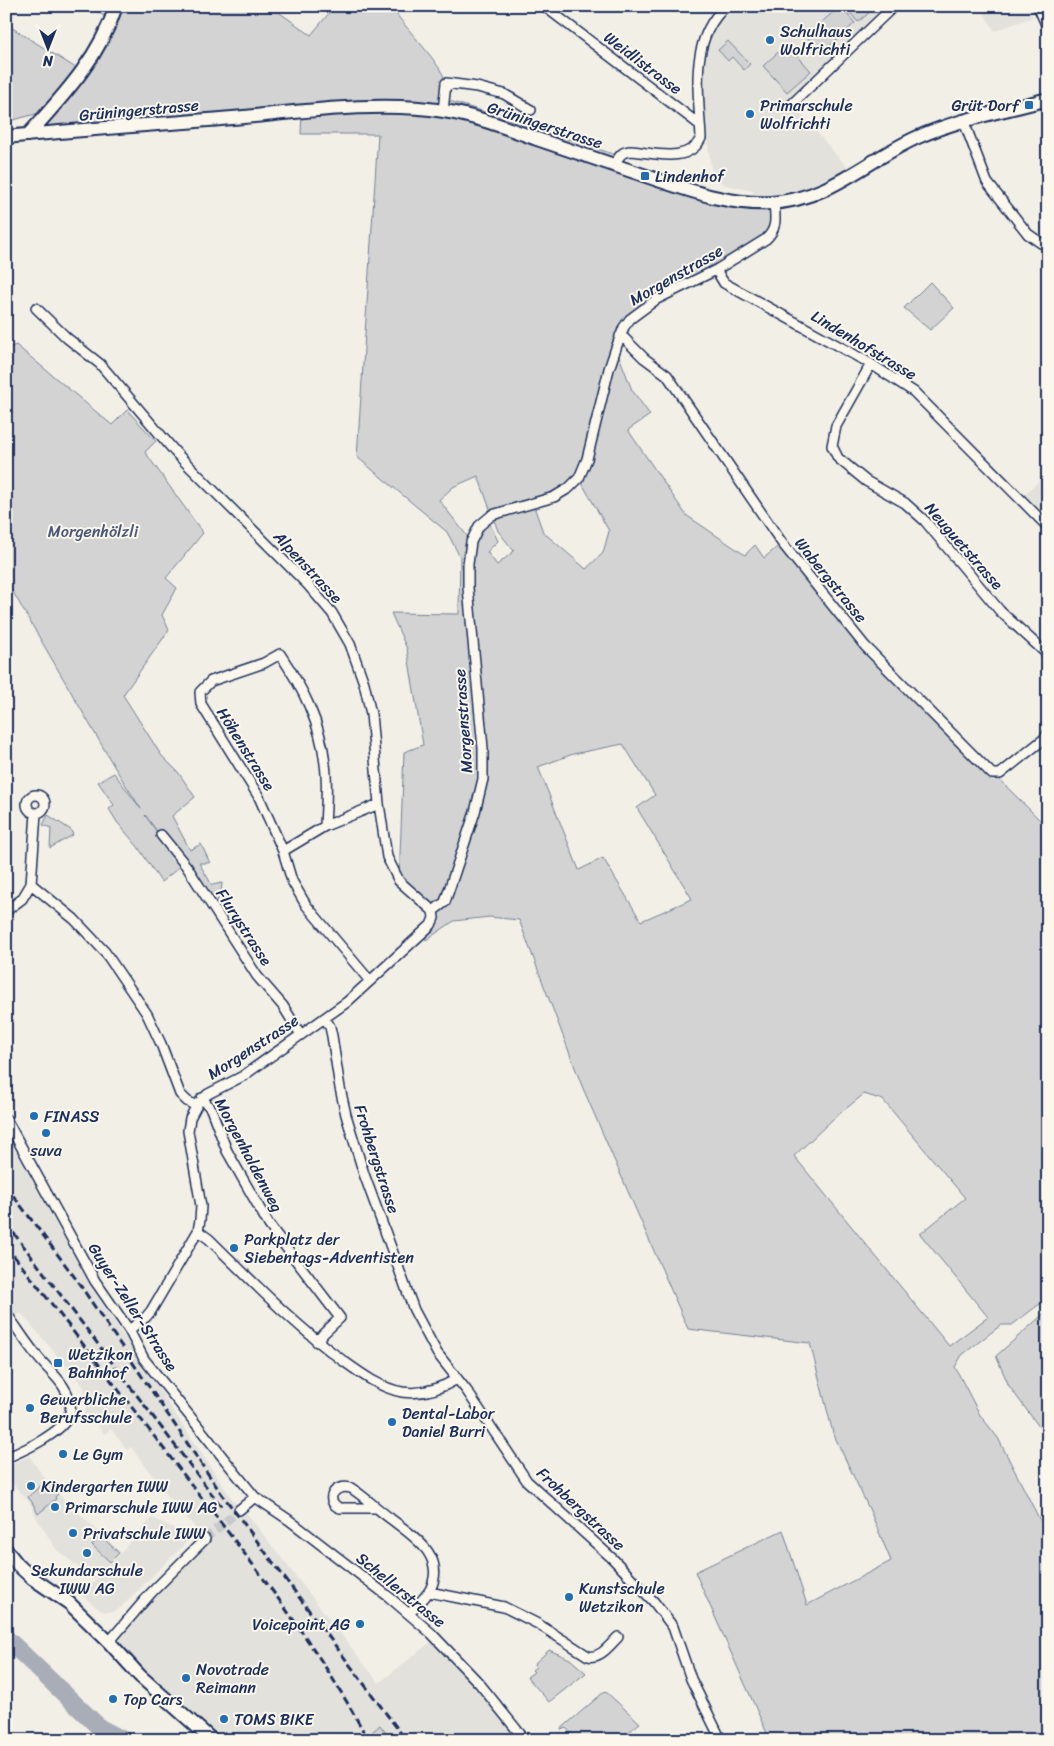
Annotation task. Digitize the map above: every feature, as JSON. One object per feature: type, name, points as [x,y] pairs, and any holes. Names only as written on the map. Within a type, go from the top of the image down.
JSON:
[{"type":"main road","points":[[28,135],[63,98],[77,80],[109,26],[116,6]]},
{"type":"main road","name":"Grüningerstrasse","points":[[6,138],[302,112],[368,108],[412,108],[443,111],[497,125],[708,196],[752,203],[796,200],[821,192],[912,140],[964,122],[1047,101]]},
{"type":"main road","points":[[6,1550],[27,1574],[69,1603],[110,1642],[140,1676],[212,1740]]},
{"type":"street","name":"Weidlistrasse","points":[[544,6],[700,125]]},
{"type":"street","points":[[792,104],[894,6]]},
{"type":"street","points":[[1038,6],[1048,29]]},
{"type":"street","points":[[614,165],[621,154],[628,151],[678,155],[696,147],[701,138],[697,74],[700,55],[710,27],[723,7]]},
{"type":"street","points":[[443,111],[446,83],[504,94],[531,110]]},
{"type":"street","points":[[964,122],[987,182],[1028,234],[1041,243],[1048,244]]},
{"type":"street","name":"Morgenstrasse","points":[[129,1330],[151,1311],[198,1231],[201,1206],[188,1132],[190,1118],[196,1106],[202,1098],[243,1076],[347,1002],[431,924],[434,918],[433,911],[445,902],[476,812],[483,779],[483,748],[468,588],[471,542],[479,526],[492,515],[554,497],[569,488],[579,478],[587,459],[609,369],[620,336],[630,319],[657,299],[716,270],[766,240],[772,233],[775,222],[774,202]]},
{"type":"street","name":"Lindenhofstrasse","points":[[716,270],[724,283],[871,364],[914,392],[1048,527]]},
{"type":"street","name":"Alpenstrasse","points":[[36,308],[67,338],[100,364],[176,453],[308,585],[332,613],[350,644],[364,683],[371,714],[379,804],[387,856],[392,870],[399,881],[433,911]]},
{"type":"street","name":"Wabergstrasse","points":[[620,336],[644,358],[667,375],[782,543],[864,646],[992,774],[1000,774],[1046,738]]},
{"type":"street","name":"Neuguetstrasse","points":[[871,364],[836,426],[832,446],[838,458],[866,481],[905,503],[926,521],[1000,611],[1048,654]]},
{"type":"street","name":"Höhenstrasse","points":[[325,826],[327,791],[320,737],[311,708],[296,678],[280,654],[264,663],[211,681],[200,692],[200,704],[259,797],[283,851],[292,881],[306,905],[370,981]]},
{"type":"street","points":[[283,851],[325,826],[379,804]]},
{"type":"street","points":[[6,911],[22,899],[31,884],[36,812]]},
{"type":"street","name":"Flurystrasse","points":[[161,836],[187,868],[257,976],[283,1006],[301,1035]]},
{"type":"street","points":[[31,884],[74,919],[105,952],[147,1014],[161,1044],[178,1091],[183,1098],[196,1106]]},
{"type":"street","name":"Frohbergstrasse","points":[[324,1018],[330,1027],[343,1104],[364,1174],[414,1310],[437,1353],[467,1391],[527,1480],[613,1559],[654,1602],[673,1627],[692,1679],[721,1740]]},
{"type":"street","name":"Morgenhaldenweg","points":[[202,1098],[211,1109],[227,1151],[269,1225],[340,1318],[317,1342]]},
{"type":"street","name":"Guyer-Zeller-Strasse","points":[[6,1119],[95,1281],[129,1330],[144,1359],[255,1497]]},
{"type":"street","points":[[198,1231],[209,1239],[288,1318],[353,1368],[385,1387],[403,1392],[431,1391],[457,1379]]},
{"type":"street","points":[[6,1313],[42,1363],[52,1371],[64,1387],[71,1406],[69,1417],[54,1431],[28,1448],[6,1458]]},
{"type":"street","points":[[239,1510],[255,1497]]},
{"type":"street","name":"Schellerstrasse","points":[[255,1497],[289,1520],[410,1613],[470,1673],[525,1740]]},
{"type":"street","points":[[375,1508],[416,1538],[430,1554],[434,1576],[429,1592],[410,1613]]},
{"type":"street","points":[[110,1642],[151,1593],[205,1539]]},
{"type":"street","points":[[429,1592],[504,1607],[538,1624],[588,1656],[599,1655],[618,1638]]},
{"type":"shaded area","name":"Primarschule Wolfrichti","points":[[726,6],[894,6],[792,104],[853,174],[832,187],[752,203],[753,191],[722,184],[711,168],[707,138],[700,125],[697,74],[706,36]]},
{"type":"shaded area","points":[[979,6],[1028,6],[1033,17],[995,31]]},
{"type":"shaded area","points":[[1048,473],[1048,527],[1019,499]]},
{"type":"shaded area","points":[[6,1133],[92,1288],[234,1502],[248,1515],[379,1683],[432,1641],[468,1678],[518,1740],[391,1740],[380,1726],[372,1732],[374,1740],[220,1740],[109,1642],[205,1539],[167,1495],[131,1447],[127,1450],[111,1429],[104,1434],[88,1414],[84,1416],[87,1402],[84,1387],[21,1313],[6,1324]]},
{"type":"shaded area","name":"Privatschule IWW","points":[[29,1456],[51,1487],[120,1552],[94,1580],[56,1549],[36,1517],[30,1503],[6,1476],[6,1468]]},
{"type":"shaded area","points":[[152,1518],[172,1527],[189,1540],[120,1608],[112,1612],[102,1611],[82,1595]]},
{"type":"green space","points":[[90,6],[270,6],[311,35],[335,6],[391,6],[444,76],[446,100],[619,156],[614,165],[708,196],[774,202],[773,233],[630,319],[616,348],[632,390],[650,415],[628,430],[686,515],[745,555],[755,545],[764,558],[782,543],[865,646],[1048,828],[1048,1303],[1045,1300],[1012,1325],[1001,1325],[962,1355],[955,1367],[980,1415],[998,1438],[1048,1536],[1048,1740],[770,1740],[695,1572],[783,1530],[807,1605],[891,1561],[871,1513],[833,1433],[810,1343],[688,1329],[582,1086],[519,920],[489,917],[454,921],[426,940],[423,932],[434,918],[399,881],[404,752],[423,745],[407,649],[391,613],[459,614],[460,557],[447,532],[357,457],[378,134],[301,134],[302,112],[28,135],[63,98],[108,19]],"holes":[[[478,476],[498,531],[514,551],[497,565],[487,552],[498,541],[487,518],[471,541],[439,500],[453,487]],[[579,478],[609,531],[603,553],[586,569],[543,532],[533,504]],[[623,744],[655,795],[637,808],[692,899],[641,921],[603,858],[579,870],[538,767],[573,754]],[[864,1094],[883,1100],[965,1198],[920,1234],[988,1317],[949,1346],[794,1156],[833,1119]]]},
{"type":"green space","points":[[840,6],[855,23],[822,53],[806,36]]},
{"type":"green space","points":[[844,6],[877,6],[858,22]]},
{"type":"green space","points":[[6,24],[79,70],[43,112],[6,122]]},
{"type":"green space","points":[[728,41],[750,64],[744,70],[732,57],[728,61],[718,50]]},
{"type":"green space","points":[[787,44],[811,71],[787,92],[763,66]]},
{"type":"green space","points":[[930,282],[954,308],[930,330],[904,308]]},
{"type":"green space","name":"Morgenhölzli","points":[[16,345],[112,425],[127,410],[156,441],[145,452],[203,533],[166,578],[177,588],[162,615],[169,630],[123,695],[161,755],[178,772],[195,797],[172,816],[190,850],[201,844],[210,863],[199,863],[212,885],[222,883],[221,893],[214,908],[145,815],[181,866],[161,882],[138,847],[117,822],[109,809],[114,805],[98,782],[114,773],[141,809],[115,768],[6,580],[6,349]]},
{"type":"green space","points":[[48,815],[71,830],[73,835],[50,848],[51,828],[43,825]]},
{"type":"green space","points":[[1048,1310],[1048,1439],[1009,1386],[996,1356]]},
{"type":"green space","points":[[46,1481],[58,1494],[55,1497],[56,1499],[38,1514],[28,1497]]},
{"type":"green space","points":[[100,1535],[119,1553],[110,1562],[92,1545]]},
{"type":"green space","points":[[549,1650],[570,1659],[586,1673],[549,1702],[527,1677],[534,1672],[532,1670],[536,1667],[534,1664]]},
{"type":"green space","points":[[605,1691],[640,1723],[619,1740],[577,1740],[566,1728],[561,1730],[561,1729]]},
{"type":"green space","points":[[380,1725],[391,1740],[374,1740],[372,1732]]},
{"type":"waterway","points":[[6,1638],[100,1728],[123,1740]]},
{"type":"tunnel","points":[[205,1539],[239,1510]]},
{"type":"railway","points":[[6,1186],[76,1279],[221,1493],[406,1740]]},
{"type":"railway","points":[[6,1223],[221,1506]]},
{"type":"railway","points":[[6,1246],[224,1526],[290,1615],[331,1676],[368,1740]]},
{"type":"place","name":"Schulhaus Wolfrichti","points":[[770,40]]},
{"type":"place","name":"Grüt Dorf","points":[[1029,105]]},
{"type":"place","name":"Primarschule Wolfrichti","points":[[750,114]]},
{"type":"place","name":"Lindenhof","points":[[645,176]]},
{"type":"place","name":"FINASS","points":[[34,1116]]},
{"type":"place","name":"suva","points":[[46,1133]]},
{"type":"place","name":"Parkplatz der Siebentags-Adventisten","points":[[234,1248]]},
{"type":"place","name":"Wetzikon Bahnhof","points":[[58,1363]]},
{"type":"place","name":"Gewerbliche Berufsschule","points":[[30,1408]]},
{"type":"place","name":"Dental-Labor Daniel Burri","points":[[392,1422]]},
{"type":"place","name":"Le Gym","points":[[63,1454]]},
{"type":"place","name":"Kindergarten IWW","points":[[31,1486]]},
{"type":"place","name":"Primarschule IWW AG","points":[[55,1507]]},
{"type":"place","name":"Privatschule IWW","points":[[73,1533]]},
{"type":"place","name":"Sekundarschule IWW AG","points":[[87,1553]]},
{"type":"place","name":"Kunstschule Wetzikon","points":[[569,1597]]},
{"type":"place","name":"Voicepoint AG","points":[[360,1624]]},
{"type":"place","name":"Novotrade Reimann","points":[[186,1678]]},
{"type":"place","name":"Top Cars","points":[[113,1699]]},
{"type":"place","name":"TOMS BIKE","points":[[224,1719]]}]
